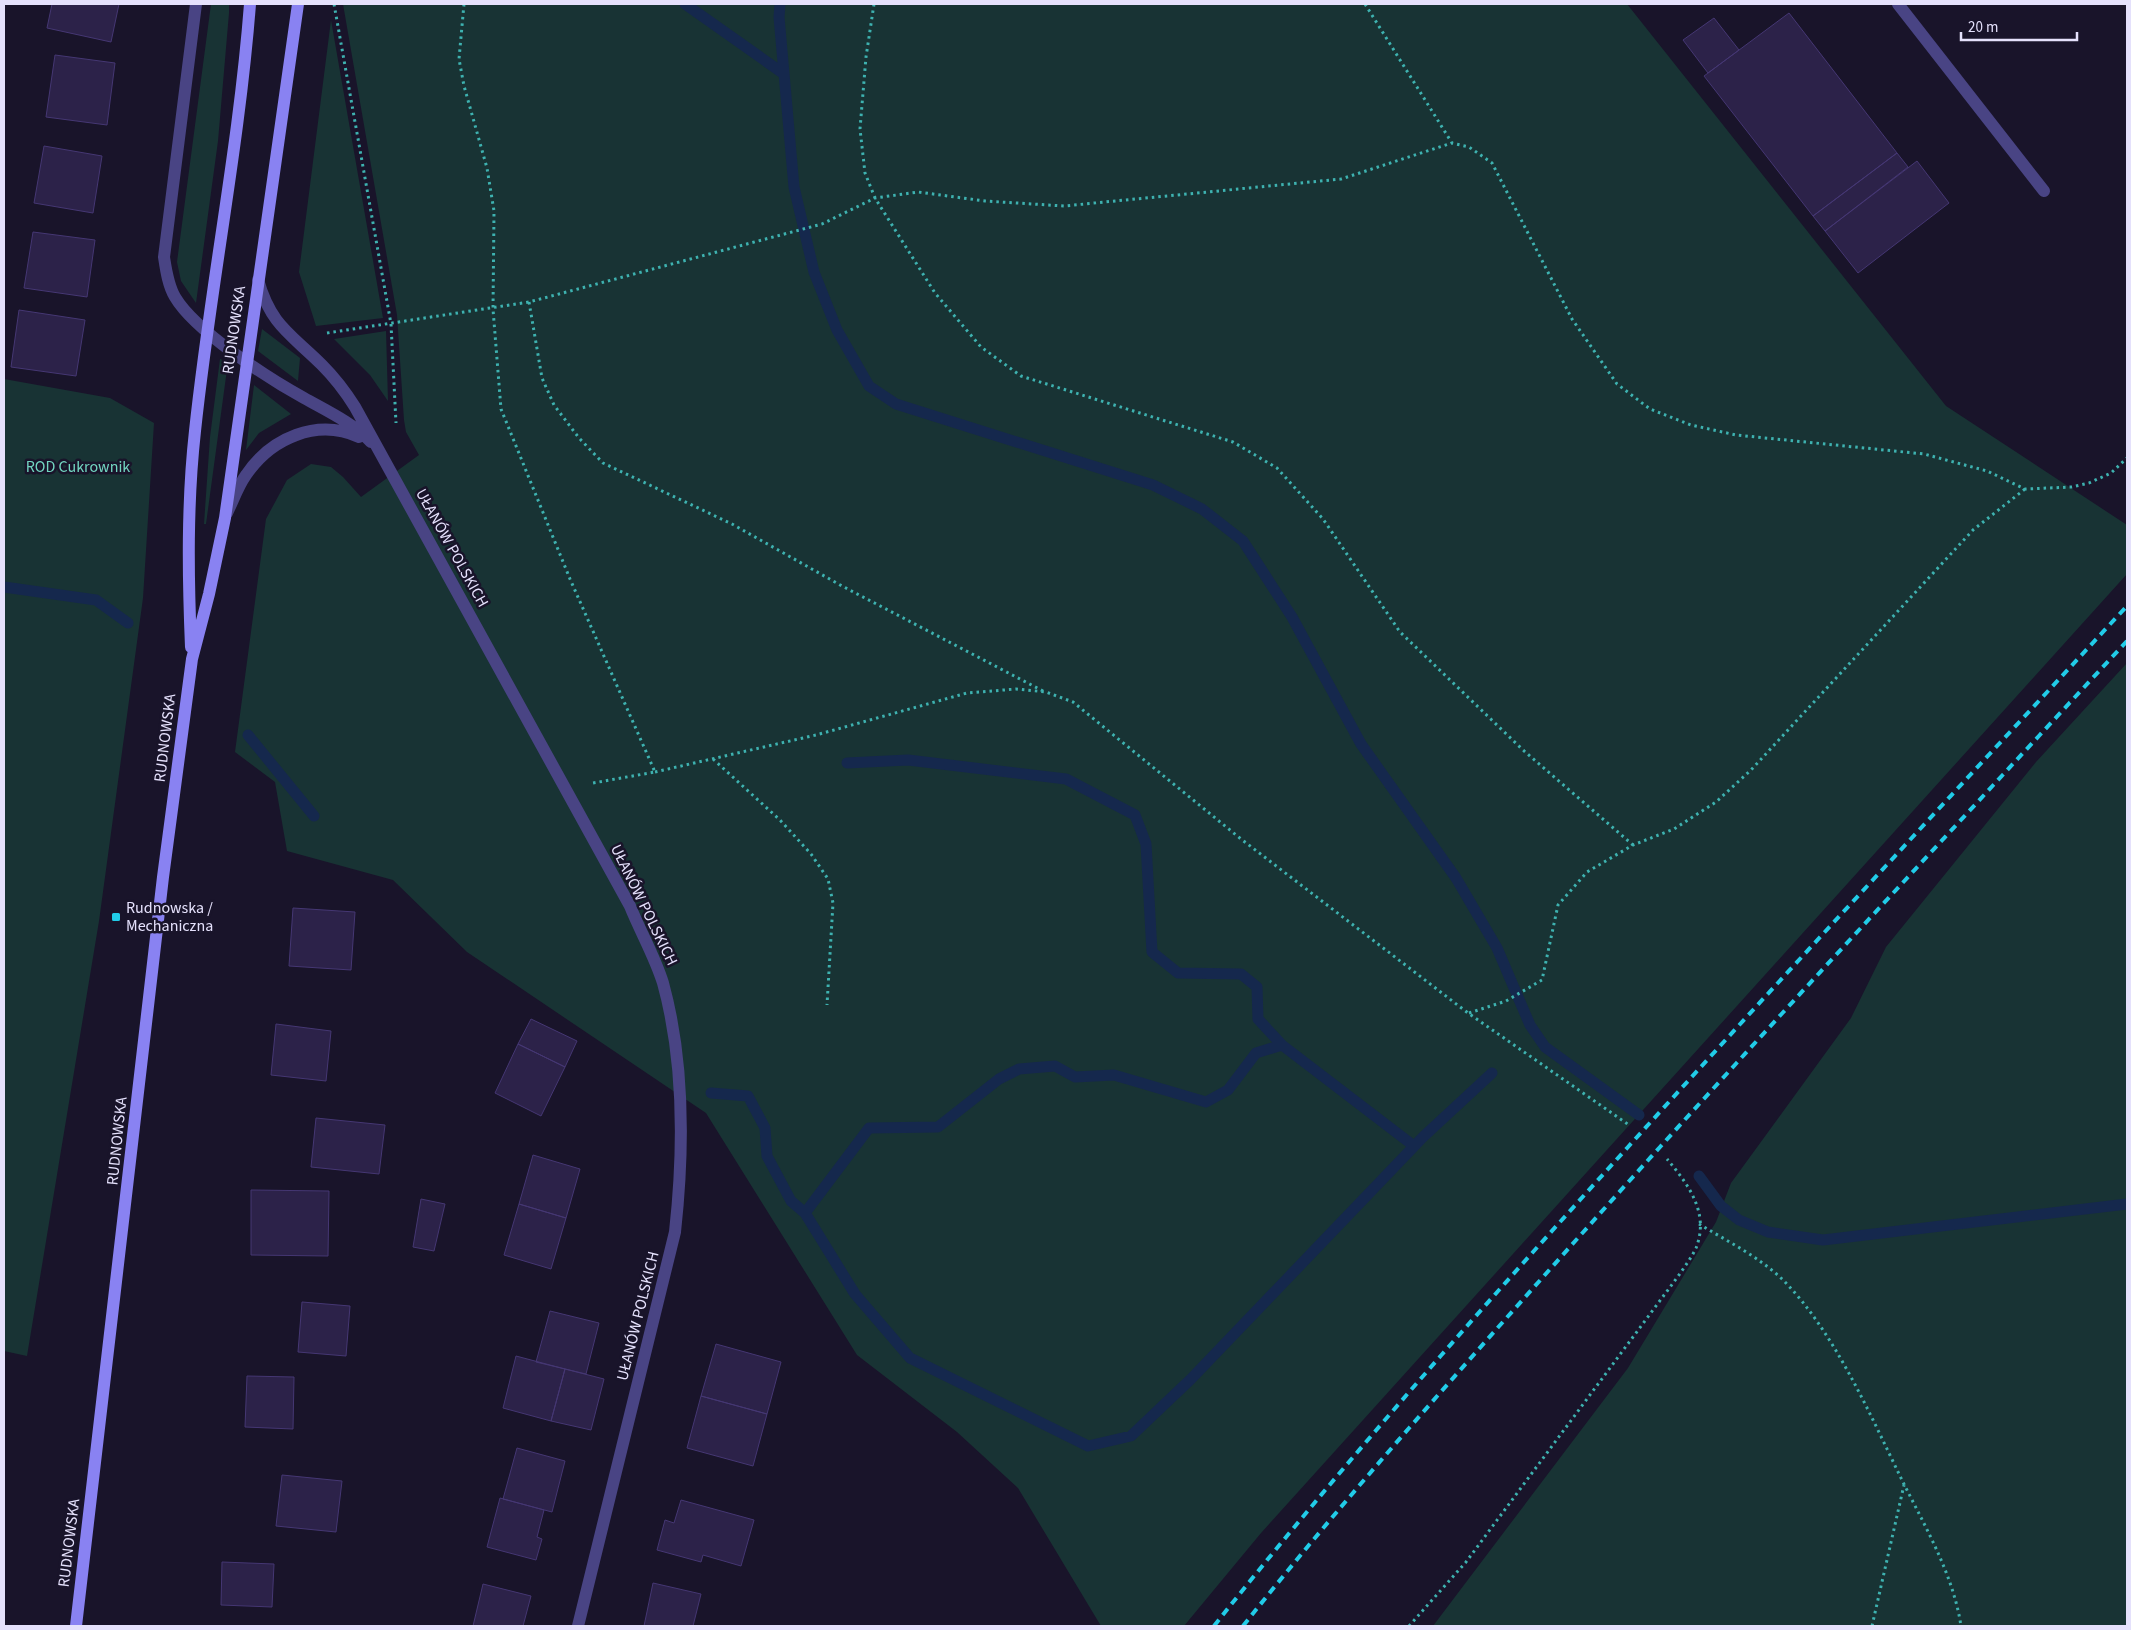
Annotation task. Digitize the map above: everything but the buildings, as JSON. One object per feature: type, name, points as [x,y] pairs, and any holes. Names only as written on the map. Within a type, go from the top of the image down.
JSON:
[{"type":"main road","name":"RUDNOWSKA","points":[[192,659],[188,572],[190,496],[195,432],[245,66],[250,4]]},
{"type":"main road","name":"RUDNOWSKA","points":[[76,1626],[163,877],[192,659],[209,594],[225,518],[298,4]]},
{"type":"street","name":"UŁANÓW POLSKICH","points":[[196,4],[164,256],[170,286],[176,298],[209,333],[276,382],[355,428],[379,450]]},
{"type":"street","points":[[1898,4],[2044,191]]},
{"type":"street","name":"UŁANÓW POLSKICH","points":[[258,277],[264,298],[280,327],[338,381],[355,406],[630,906],[662,981],[677,1048],[681,1174],[676,1232],[578,1626]]},
{"type":"street","name":"UŁANÓW POLSKICH","points":[[225,518],[245,476],[262,455],[302,432],[329,429],[348,432],[366,440],[379,450]]},
{"type":"path","points":[[334,4],[391,324],[396,425]]},
{"type":"path","points":[[464,4],[459,59],[464,86],[487,168],[494,211],[493,309],[502,409],[570,579],[655,772]]},
{"type":"path","points":[[874,4],[866,57],[860,129],[865,173],[875,198],[935,293],[981,347],[1022,376],[1233,442],[1277,468],[1323,519],[1400,632],[1523,750],[1633,845]]},
{"type":"path","points":[[1364,4],[1452,143]]},
{"type":"path","points":[[326,333],[529,302],[822,224],[875,198],[918,192],[985,201],[1064,206],[1341,179],[1452,143],[1469,147],[1492,163],[1572,319],[1617,384],[1650,409],[1691,426],[1736,435],[1924,454],[1986,471],[2025,489],[2072,487],[2089,483],[2111,473],[2127,458]]},
{"type":"path","points":[[529,302],[542,378],[554,405],[579,438],[603,463],[732,524],[842,586],[1046,692],[1073,702],[1241,839],[1468,1013],[1629,1125]]},
{"type":"path","points":[[1468,1013],[1506,1001],[1542,980],[1558,905],[1587,872],[1633,845],[1674,829],[1716,802],[1751,770],[1973,530],[2025,489]]},
{"type":"path","points":[[566,790],[655,772],[816,735],[967,693],[1016,689],[1046,692]]},
{"type":"path","points":[[712,759],[780,820],[811,854],[828,879],[833,903],[828,1005]]},
{"type":"path","points":[[1409,1626],[1466,1562],[1679,1275],[1696,1247],[1699,1224],[1697,1203],[1686,1181],[1667,1159]]},
{"type":"path","points":[[1699,1224],[1743,1251],[1783,1280],[1812,1312],[1863,1401],[1939,1555],[1959,1612],[1961,1626]]},
{"type":"path","points":[[1872,1626],[1904,1485]]},
{"type":"green space","points":[[211,4],[229,4],[229,13],[218,141],[196,303],[181,281],[177,262]]},
{"type":"green space","points":[[343,4],[1627,4],[1946,406],[2127,525],[2127,574],[1261,1533],[1184,1626],[1101,1626],[1018,1488],[957,1432],[857,1355],[706,1113],[467,952],[393,880],[287,851],[275,782],[235,752],[266,519],[287,480],[311,464],[331,467],[361,497],[419,455],[406,432],[397,315]]},
{"type":"green space","points":[[331,20],[383,318],[316,326],[299,272]]},
{"type":"green space","points":[[262,329],[300,358],[298,381],[258,351]]},
{"type":"green space","points":[[386,331],[388,401],[370,375],[334,339]]},
{"type":"green space","points":[[220,359],[228,362],[206,524],[204,524],[210,437]]},
{"type":"green space","name":"ROD Cukrownik","points":[[4,379],[110,398],[154,423],[143,598],[99,921],[27,1356],[4,1351]]},
{"type":"green space","points":[[254,385],[291,414],[259,433],[246,450]]},
{"type":"green space","points":[[2127,663],[2127,1626],[1433,1626],[1628,1368],[1716,1222],[1731,1183],[1851,1018],[1886,947],[2036,762]]},
{"type":"waterway","points":[[685,4],[784,74]]},
{"type":"waterway","points":[[780,4],[779,17],[794,187],[814,272],[837,330],[869,386],[896,404],[1153,485],[1202,509],[1243,541],[1292,617],[1361,744],[1456,878],[1497,948],[1530,1025],[1545,1047],[1639,1115]]},
{"type":"waterway","points":[[4,587],[96,600],[128,623]]},
{"type":"waterway","points":[[248,735],[314,816]]},
{"type":"waterway","points":[[847,763],[908,760],[1066,779],[1135,815],[1146,844],[1152,952],[1178,973],[1241,974],[1257,987],[1258,1019],[1282,1045]]},
{"type":"waterway","points":[[805,1213],[869,1128],[938,1127],[999,1079],[1019,1069],[1055,1066],[1075,1077],[1114,1075],[1206,1102],[1228,1090],[1256,1053],[1282,1045],[1414,1146]]},
{"type":"waterway","points":[[711,1093],[748,1096],[765,1128],[767,1156],[791,1201],[805,1213],[855,1294],[910,1358],[1088,1446],[1131,1436],[1191,1379],[1423,1137],[1492,1073]]},
{"type":"waterway","points":[[1699,1176],[1721,1206],[1739,1220],[1768,1232],[1823,1240],[2127,1204]]},
{"type":"railway","points":[[1214,1626],[1365,1443],[1522,1264],[1752,1011],[2127,606]]},
{"type":"railway","points":[[1243,1626],[1359,1486],[1630,1180],[2127,641]]},
{"type":"place","name":"Rudnowska / Mechaniczna","points":[[116,917]]}]
